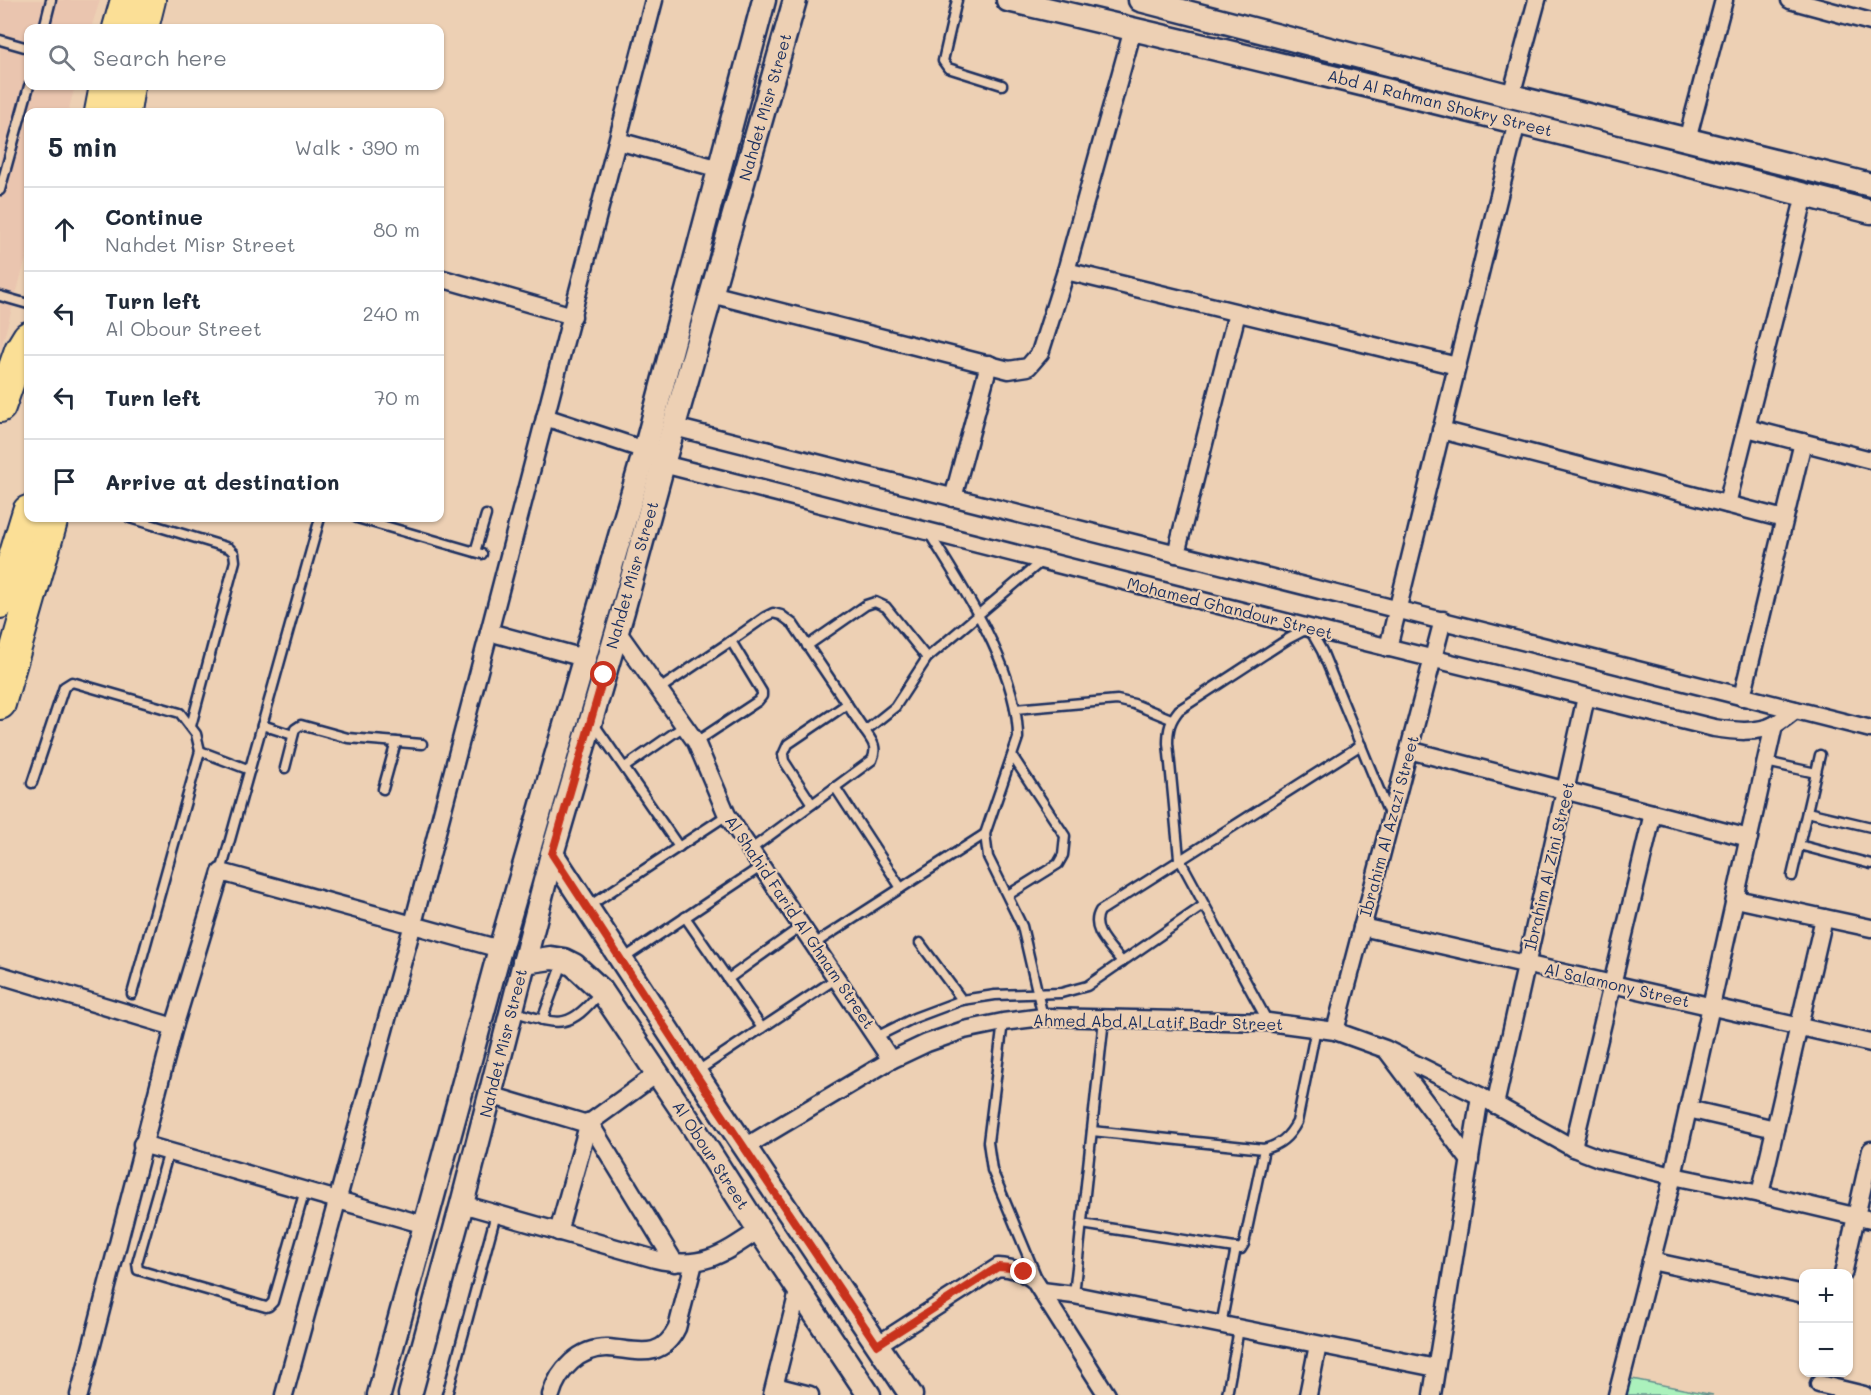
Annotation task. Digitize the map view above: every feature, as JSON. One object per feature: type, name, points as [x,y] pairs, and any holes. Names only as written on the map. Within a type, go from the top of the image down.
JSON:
[{"type":"highway","points":[[119,24],[126,0]]},
{"type":"highway","points":[[144,24],[150,0]]},
{"type":"highway","points":[[101,108],[104,90]]},
{"type":"highway","points":[[126,108],[128,90]]},
{"type":"highway","points":[[0,407],[24,344]]},
{"type":"highway","points":[[0,603],[8,560],[24,521]]},
{"type":"highway","points":[[0,704],[52,522]]},
{"type":"street","points":[[284,1395],[413,924],[654,0]]},
{"type":"street","name":"Nahdet Misr Street","points":[[379,1395],[501,949],[645,450],[764,0]]},
{"type":"street","name":"Nahdet Misr Street","points":[[410,1395],[462,1204],[552,854],[795,0]]},
{"type":"street","name":"Abd Al Rahman Shokry Street","points":[[1008,0],[1238,53],[1871,212]]},
{"type":"street","name":"Abd Al Rahman Shokry Street","points":[[1140,0],[1196,11],[1240,26],[1510,96],[1871,185]]},
{"type":"street","points":[[1510,96],[1537,0]]},
{"type":"street","points":[[1687,140],[1724,0]]},
{"type":"street","points":[[1790,0],[1871,22]]},
{"type":"street","points":[[1188,41],[1198,27],[1196,11]]},
{"type":"street","points":[[1238,53],[1234,48],[1233,36],[1240,26]]},
{"type":"street","points":[[711,294],[1009,370],[1028,367],[1040,353],[1066,271],[1133,29]]},
{"type":"street","points":[[746,68],[774,75]]},
{"type":"street","points":[[1388,648],[1516,122]]},
{"type":"street","points":[[618,141],[720,169]]},
{"type":"street","points":[[1727,504],[1805,195]]},
{"type":"street","points":[[1066,271],[1457,366]]},
{"type":"street","points":[[444,279],[573,316]]},
{"type":"street","points":[[1176,554],[1237,313]]},
{"type":"street","points":[[953,498],[989,364]]},
{"type":"street","points":[[545,417],[645,450]]},
{"type":"street","points":[[674,427],[1871,729]]},
{"type":"street","points":[[1747,428],[1871,460]]},
{"type":"street","points":[[1441,430],[1784,519]]},
{"type":"street","points":[[1742,697],[1803,442]]},
{"type":"street","name":"Mohamed Ghandour Street","points":[[663,464],[1388,648],[1734,731],[1755,730],[1774,725],[1795,710]]},
{"type":"street","name":"Ibrahim Al Azazi Street","points":[[1335,1031],[1443,620]]},
{"type":"street","name":"Al Shahid Farid Al Ghnam Street","points":[[617,631],[696,742],[727,815],[891,1060]]},
{"type":"street","points":[[489,632],[584,658]]},
{"type":"street","name":"Ibrahim Al Zini Street","points":[[1495,1105],[1586,697]]},
{"type":"street","points":[[1617,1395],[1673,1176],[1774,725]]},
{"type":"street","points":[[1409,750],[1749,838]]},
{"type":"street","points":[[1574,1148],[1653,813]]},
{"type":"street","name":"Al Obour Street","points":[[552,854],[717,1107],[911,1395]]},
{"type":"street","points":[[79,1395],[142,1144],[174,1027],[221,872],[501,949]]},
{"type":"street","points":[[1736,899],[1871,928]]},
{"type":"street","points":[[1760,1194],[1824,918]]},
{"type":"street","name":"Al Salamony Street","points":[[1362,927],[1871,1043]]},
{"type":"street","points":[[524,962],[552,958],[564,960]]},
{"type":"street","name":"Al Obour Street","points":[[564,960],[574,965],[601,990],[869,1395]]},
{"type":"street","points":[[0,975],[174,1027]]},
{"type":"street","name":"Ahmed Abd Al Latif Badr Street","points":[[745,1147],[891,1060],[927,1043],[1003,1022],[1043,1017],[1268,1022],[1335,1031],[1385,1049],[1480,1096],[1574,1148],[1622,1164],[1863,1219]]},
{"type":"street","points":[[1385,1049],[1470,1161]]},
{"type":"street","points":[[490,1095],[576,1122],[589,1122],[658,1073]]},
{"type":"street","points":[[1432,1395],[1480,1096]]},
{"type":"street","points":[[692,1125],[717,1107]]},
{"type":"street","points":[[1688,1109],[1775,1129]]},
{"type":"street","points":[[558,1232],[589,1122]]},
{"type":"street","points":[[589,1122],[675,1263]]},
{"type":"street","points":[[142,1144],[338,1198],[425,1225]]},
{"type":"street","points":[[1845,1269],[1863,1219],[1871,1150]]},
{"type":"street","points":[[462,1204],[675,1263],[694,1263],[715,1258],[759,1230]]},
{"type":"street","points":[[1651,1261],[1799,1293]]},
{"type":"street","points":[[551,1395],[560,1374],[579,1356],[605,1348],[649,1352],[666,1344],[677,1328],[694,1263]]},
{"type":"street","points":[[877,1345],[998,1267],[1011,1268],[1024,1272],[1034,1280],[1107,1395]]},
{"type":"street","points":[[799,1288],[774,1390],[810,1395]]},
{"type":"street","points":[[1042,1291],[1074,1295],[1436,1368]]},
{"type":"street","points":[[1308,1395],[1318,1345]]},
{"type":"street","points":[[1819,1384],[1864,1395]]},
{"type":"lane","points":[[45,24],[51,0]]},
{"type":"lane","points":[[957,0],[942,61],[944,65],[1002,84]]},
{"type":"lane","points":[[0,40],[24,47]]},
{"type":"lane","points":[[0,190],[27,90]]},
{"type":"lane","points":[[0,296],[24,303]]},
{"type":"lane","points":[[371,522],[478,553],[486,515]]},
{"type":"lane","points":[[143,522],[229,548],[234,553],[234,561],[191,726]]},
{"type":"lane","points":[[221,872],[319,522]]},
{"type":"lane","points":[[928,531],[978,613],[1002,667],[1015,709],[1018,738],[985,834],[988,857],[1022,926],[1043,1017]]},
{"type":"lane","points":[[865,731],[895,707],[927,658],[1043,560]]},
{"type":"lane","points":[[807,646],[866,605],[879,603],[886,607],[927,658]]},
{"type":"lane","points":[[658,690],[765,617],[773,613],[781,615],[793,624],[874,745],[875,754],[872,760],[750,850]]},
{"type":"lane","points":[[1268,1022],[1179,858],[1168,743],[1168,731],[1172,719],[1179,710],[1288,639],[1309,628],[1322,651],[1390,817]]},
{"type":"lane","points":[[696,742],[760,700],[762,696],[762,692],[731,642]]},
{"type":"lane","points":[[32,783],[63,692],[68,684],[77,683],[180,713],[196,734],[200,751],[132,994]]},
{"type":"lane","points":[[1015,709],[1117,700],[1172,719]]},
{"type":"lane","points":[[812,804],[784,761],[785,750],[788,744],[847,704]]},
{"type":"lane","points":[[590,719],[679,847]]},
{"type":"lane","points":[[262,725],[293,735]]},
{"type":"lane","points":[[285,768],[293,735],[296,727],[301,725],[348,738],[422,744]]},
{"type":"lane","points":[[625,767],[684,726]]},
{"type":"lane","points":[[383,789],[396,742]]},
{"type":"lane","points":[[1122,962],[1098,931],[1096,917],[1100,910],[1361,745]]},
{"type":"lane","points":[[200,751],[250,770]]},
{"type":"lane","points":[[1792,876],[1820,755]]},
{"type":"lane","points":[[1008,895],[1058,864],[1065,846],[1065,836],[1013,757]]},
{"type":"lane","points":[[1766,762],[1816,773]]},
{"type":"lane","points":[[836,787],[901,888]]},
{"type":"lane","points":[[1807,812],[1871,827]]},
{"type":"lane","points":[[586,908],[727,815]]},
{"type":"lane","points":[[814,944],[985,834]]},
{"type":"lane","points":[[1799,845],[1871,864]]},
{"type":"lane","points":[[622,960],[762,866]]},
{"type":"lane","points":[[876,1037],[914,1018],[962,1000],[995,995],[1061,993],[1087,986],[1204,905]]},
{"type":"lane","points":[[685,917],[762,1028]]},
{"type":"lane","points":[[728,979],[802,926]]},
{"type":"lane","points":[[920,943],[962,1000]]},
{"type":"lane","points":[[542,1020],[564,960]]},
{"type":"lane","points":[[696,1072],[837,978]]},
{"type":"lane","points":[[511,1011],[542,1020],[570,1021],[585,1010],[601,990]]},
{"type":"lane","points":[[1074,1295],[1104,1018]]},
{"type":"lane","points":[[1003,1022],[988,1154],[992,1170],[1042,1291]]},
{"type":"lane","points":[[1092,1131],[1264,1149],[1275,1146],[1292,1132],[1297,1122],[1316,1028]]},
{"type":"lane","points":[[1082,1224],[1241,1249],[1244,1244],[1264,1149]]},
{"type":"lane","points":[[169,1151],[137,1263],[138,1270],[266,1307],[273,1302],[305,1189]]},
{"type":"lane","points":[[447,1395],[496,1214]]},
{"type":"lane","points":[[1221,1325],[1236,1248]]},
{"type":"lane","points":[[1227,1395],[1239,1329]]},
{"type":"shaded area","points":[[0,0],[100,0],[92,24],[24,24],[24,90],[74,90],[69,108],[24,108],[24,265],[0,352]]},
{"type":"green space","points":[[1622,1377],[1713,1395],[1617,1395]]},
{"type":"route","points":[[604,675],[552,854],[717,1107],[877,1345],[998,1267],[1024,1272]]}]
